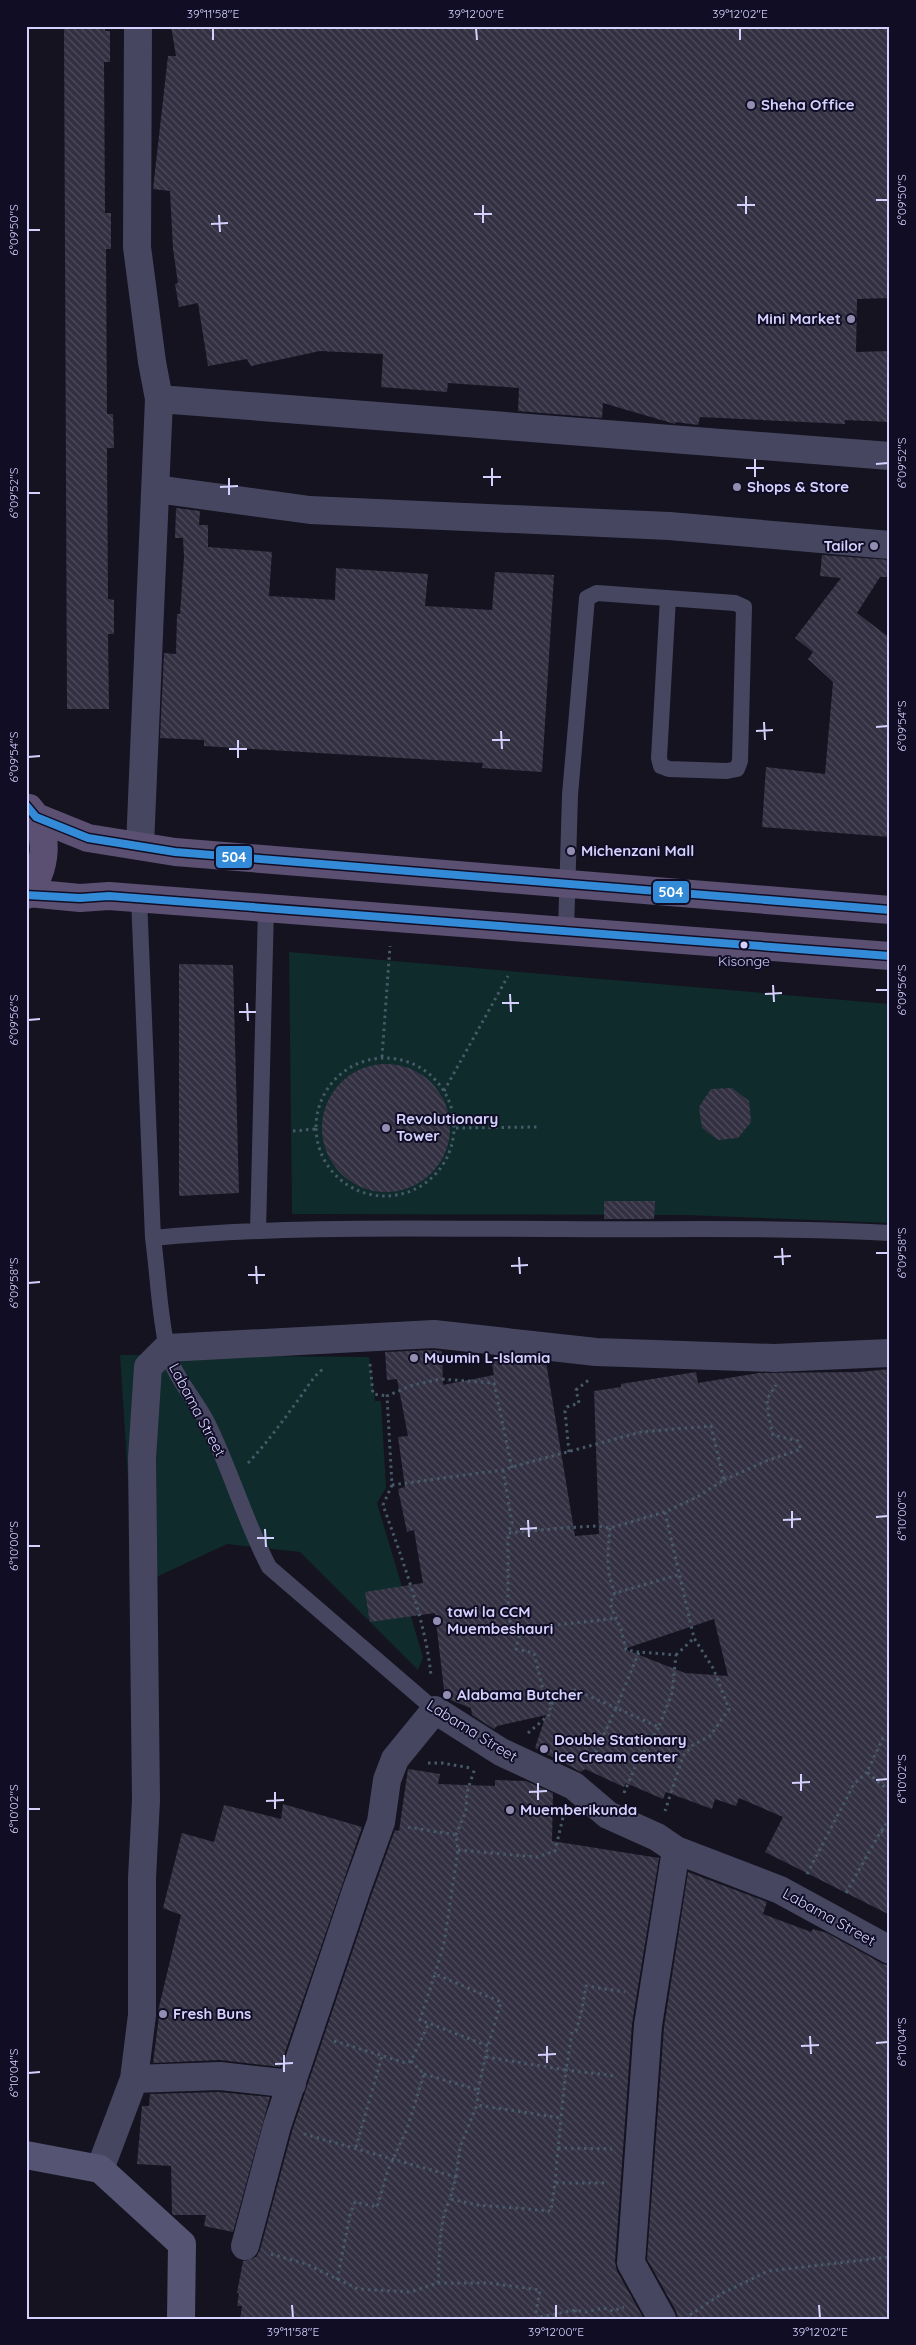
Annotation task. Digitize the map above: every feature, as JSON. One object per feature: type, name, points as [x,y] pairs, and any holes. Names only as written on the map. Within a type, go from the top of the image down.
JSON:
[{"type":"main road","points":[[31,811],[88,838],[184,853],[890,910]]},
{"type":"main road","points":[[27,894],[35,883],[44,859],[42,834],[31,811]]},
{"type":"main road","points":[[27,894],[80,898],[109,896],[266,907],[890,956]]},
{"type":"street","points":[[138,26],[137,247],[152,362],[159,399],[140,846]]},
{"type":"street","points":[[159,399],[890,456]]},
{"type":"street","points":[[156,489],[310,510],[669,526],[890,544]]},
{"type":"street","points":[[100,2169],[134,2079],[142,2015],[142,1878],[146,1800],[142,1458],[148,1367],[167,1348],[434,1334],[596,1352],[774,1358],[890,1353]]},
{"type":"street","points":[[245,2246],[277,2126],[381,1822],[387,1780],[394,1760],[434,1710]]},
{"type":"street","name":"Labama Street","points":[[434,1710],[502,1752],[574,1786],[608,1814],[666,1843],[780,1890],[890,1950]]},
{"type":"street","points":[[662,2319],[631,2263],[644,2078],[666,1843]]},
{"type":"street","points":[[134,2079],[220,2076],[292,2084]]},
{"type":"street","points":[[26,2155],[100,2169],[182,2244],[181,2319]]},
{"type":"lane","points":[[566,931],[570,795],[587,598],[597,593],[668,598],[735,603],[744,607],[740,760],[737,769],[727,771],[669,769],[661,766],[659,758],[668,598]]},
{"type":"lane","name":"Labama Street","points":[[139,898],[154,1238],[167,1348],[174,1370],[207,1422],[234,1482],[254,1538],[269,1567],[434,1710]]},
{"type":"lane","points":[[258,1231],[266,907]]},
{"type":"lane","points":[[154,1238],[258,1231],[492,1229],[890,1232]]},
{"type":"path","points":[[382,1057],[392,917]]},
{"type":"path","points":[[444,1091],[508,976]]},
{"type":"path","points":[[382,1057],[410,1062],[435,1077],[451,1100],[456,1128],[450,1155],[435,1177],[412,1192],[386,1197],[359,1192],[336,1177],[321,1155],[315,1129],[320,1103],[334,1079],[356,1063],[382,1057]]},
{"type":"path","points":[[456,1128],[536,1127]]},
{"type":"path","points":[[293,1130],[315,1129]]},
{"type":"path","points":[[361,1337],[372,1374],[373,1394],[387,1396],[410,1386],[440,1379],[494,1383],[512,1468]]},
{"type":"path","points":[[569,1452],[565,1411],[567,1407],[579,1403],[576,1390],[596,1374],[596,1352]]},
{"type":"path","points":[[508,1533],[571,1527],[610,1528],[665,1512],[697,1497],[724,1480],[766,1461],[801,1449],[798,1441],[774,1435],[769,1418],[768,1395],[775,1389],[780,1368],[774,1358]]},
{"type":"path","points":[[234,1482],[243,1468],[264,1447],[304,1393],[310,1380],[325,1367]]},
{"type":"path","points":[[387,1396],[392,1485],[383,1505],[406,1574],[429,1657],[434,1710]]},
{"type":"path","points":[[392,1485],[504,1470],[641,1432],[711,1426],[724,1480]]},
{"type":"path","points":[[504,1470],[512,1523],[508,1533],[508,1619],[520,1633]]},
{"type":"path","points":[[665,1512],[694,1638],[713,1668],[728,1709],[710,1736],[693,1745],[683,1756],[666,1843]]},
{"type":"path","points":[[610,1528],[608,1560],[610,1583],[615,1593]]},
{"type":"path","points":[[676,1655],[626,1650],[617,1618],[611,1607],[612,1597],[615,1593],[678,1575]]},
{"type":"path","points":[[520,1633],[538,1627],[580,1624],[617,1618]]},
{"type":"path","points":[[520,1633],[516,1649],[534,1653],[545,1698],[550,1704]]},
{"type":"path","points":[[608,1814],[624,1793],[637,1763],[659,1728],[672,1693],[676,1655],[694,1638]]},
{"type":"path","points":[[458,1850],[537,1857],[555,1850],[560,1823],[574,1786],[586,1774],[639,1652]]},
{"type":"path","points":[[550,1704],[575,1690],[659,1728]]},
{"type":"path","points":[[488,2046],[428,2025],[420,2020],[444,1944],[458,1850],[456,1835],[466,1810],[467,1792],[474,1768],[502,1752],[539,1725],[548,1715],[550,1704]]},
{"type":"path","points":[[793,1897],[854,1784],[867,1772],[883,1738],[890,1738]]},
{"type":"path","points":[[867,1772],[890,1792]]},
{"type":"path","points":[[831,1918],[890,1818]]},
{"type":"path","points":[[381,1822],[456,1835]]},
{"type":"path","points":[[881,1831],[890,1835]]},
{"type":"path","points":[[435,1974],[501,2002],[488,2046],[478,2090],[477,2105],[460,2147],[456,2177],[446,2207],[438,2283]]},
{"type":"path","points":[[450,2199],[478,2205],[551,2211],[566,2070],[572,2032],[576,2031],[586,1986],[652,1997]]},
{"type":"path","points":[[309,2034],[406,2063],[411,2061],[428,2025]]},
{"type":"path","points":[[356,2147],[382,2056]]},
{"type":"path","points":[[486,2057],[566,2070],[644,2078]]},
{"type":"path","points":[[411,2061],[424,2074],[478,2090]]},
{"type":"path","points":[[337,2280],[350,2215],[356,2202],[377,2207],[393,2159],[408,2129],[424,2074]]},
{"type":"path","points":[[477,2105],[561,2118]]},
{"type":"path","points":[[277,2126],[456,2177]]},
{"type":"path","points":[[558,2148],[638,2150]]},
{"type":"path","points":[[555,2183],[636,2184]]},
{"type":"path","points":[[245,2246],[306,2264],[337,2280],[358,2288],[410,2292],[438,2283],[489,2283],[540,2290],[535,2319],[575,2310],[586,2312],[604,2308],[613,2311],[623,2307],[645,2290]]},
{"type":"path","points":[[684,2319],[723,2293],[768,2271],[890,2257]]},
{"type":"path","points":[[575,2310],[577,2319]]},
{"type":"green space","points":[[289,952],[890,1004],[890,1223],[686,1215],[292,1214]]},
{"type":"green space","points":[[120,1355],[369,1357],[375,1401],[381,1401],[386,1488],[377,1503],[423,1657],[418,1670],[300,1552],[227,1544],[135,1587]]},
{"type":"building","points":[[64,26],[105,26],[105,31],[110,31],[110,62],[104,62],[105,213],[111,213],[111,249],[106,249],[107,414],[113,414],[114,448],[107,448],[108,599],[114,600],[114,634],[108,634],[109,709],[67,709]]},
{"type":"building","points":[[171,26],[890,27],[890,298],[857,299],[856,352],[890,351],[890,422],[845,420],[845,424],[700,417],[698,425],[676,422],[675,424],[603,403],[602,418],[518,411],[519,388],[448,383],[447,392],[381,387],[383,354],[320,351],[251,366],[247,359],[208,366],[198,303],[179,307],[175,284],[178,283],[173,249],[170,191],[153,189],[168,56],[176,56]]},
{"type":"building","points":[[176,508],[200,511],[199,525],[208,525],[208,547],[272,552],[269,596],[335,600],[336,568],[428,574],[425,606],[492,610],[495,572],[554,575],[542,772],[482,768],[483,763],[204,746],[204,740],[160,738],[164,653],[176,654],[177,614],[180,614],[184,557],[183,538],[175,538]]},
{"type":"building","points":[[822,555],[890,560],[890,577],[880,577],[857,613],[890,638],[890,837],[762,827],[766,767],[825,774],[833,682],[808,659],[813,652],[795,638],[841,578],[820,576]]},
{"type":"building","points":[[179,964],[233,965],[239,1193],[179,1196]]},
{"type":"building","name":"Revolutionary Tower","points":[[386,1064],[410,1069],[431,1083],[445,1104],[450,1128],[445,1152],[431,1173],[410,1187],[386,1192],[362,1187],[341,1173],[327,1152],[322,1128],[327,1104],[341,1083],[362,1069]]},
{"type":"building","points":[[732,1088],[749,1101],[751,1122],[738,1138],[718,1140],[702,1128],[699,1107],[711,1089]]},
{"type":"building","points":[[604,1201],[655,1201],[654,1219],[604,1219]]},
{"type":"building","points":[[442,1351],[443,1385],[494,1375],[491,1359],[502,1357],[546,1362],[575,1536],[599,1534],[594,1391],[621,1387],[621,1384],[696,1372],[698,1383],[759,1373],[859,1372],[890,1369],[890,1915],[765,1852],[783,1817],[739,1798],[736,1806],[715,1799],[712,1809],[666,1792],[663,1799],[626,1783],[624,1787],[585,1769],[581,1772],[535,1748],[546,1715],[497,1726],[494,1729],[472,1715],[471,1708],[445,1698],[435,1613],[370,1622],[365,1592],[423,1583],[414,1530],[407,1532],[398,1489],[405,1487],[398,1437],[408,1436],[397,1379],[387,1380],[385,1352]],"holes":[[[714,1619],[728,1676],[685,1673],[624,1649]]]},
{"type":"building","points":[[408,1769],[440,1774],[438,1784],[495,1786],[495,1780],[526,1781],[553,1793],[552,1841],[659,1858],[632,2024],[615,2262],[617,2271],[644,2319],[240,2319],[242,2306],[237,2306],[239,2293],[237,2293],[243,2261],[256,2257],[260,2250],[292,2131],[371,1896],[395,1830],[399,1831]]},
{"type":"building","points":[[283,1804],[362,1827],[280,2067],[220,2060],[153,2063],[158,2011],[181,1915],[163,1908],[182,1833],[214,1842],[224,1805],[281,1819]]},
{"type":"building","points":[[688,1872],[767,1902],[763,1914],[811,1932],[813,1929],[827,1933],[890,1966],[890,2319],[678,2319],[676,2311],[647,2259],[664,2027]]},
{"type":"building","points":[[219,2092],[270,2097],[233,2232],[204,2226],[206,2215],[174,2215],[172,2213],[171,2166],[137,2164],[142,2106],[149,2106],[150,2094]]},
{"type":"transit line","name":"504","points":[[26,805],[36,817],[88,838],[175,852],[890,910]]},
{"type":"transit line","name":"504","points":[[26,895],[80,898],[109,896],[890,956]]},
{"type":"place","name":"Sheha Office","points":[[751,105]]},
{"type":"place","name":"Mini Market","points":[[851,319]]},
{"type":"place","name":"Shops & Store","points":[[737,487]]},
{"type":"place","name":"Tailor","points":[[874,546]]},
{"type":"place","name":"Michenzani Mall","points":[[571,851]]},
{"type":"place","name":"Kisonge","points":[[744,945]]},
{"type":"place","name":"Revolutionary Tower","points":[[386,1128]]},
{"type":"place","name":"Muumin L-Islamia","points":[[414,1358]]},
{"type":"place","name":"tawi la CCM Muembeshauri","points":[[437,1621]]},
{"type":"place","name":"Alabama Butcher","points":[[447,1695]]},
{"type":"place","name":"Double Stationary Ice Cream center","points":[[544,1749]]},
{"type":"place","name":"Muemberikunda","points":[[510,1810]]},
{"type":"place","name":"Fresh Buns","points":[[163,2014]]}]
